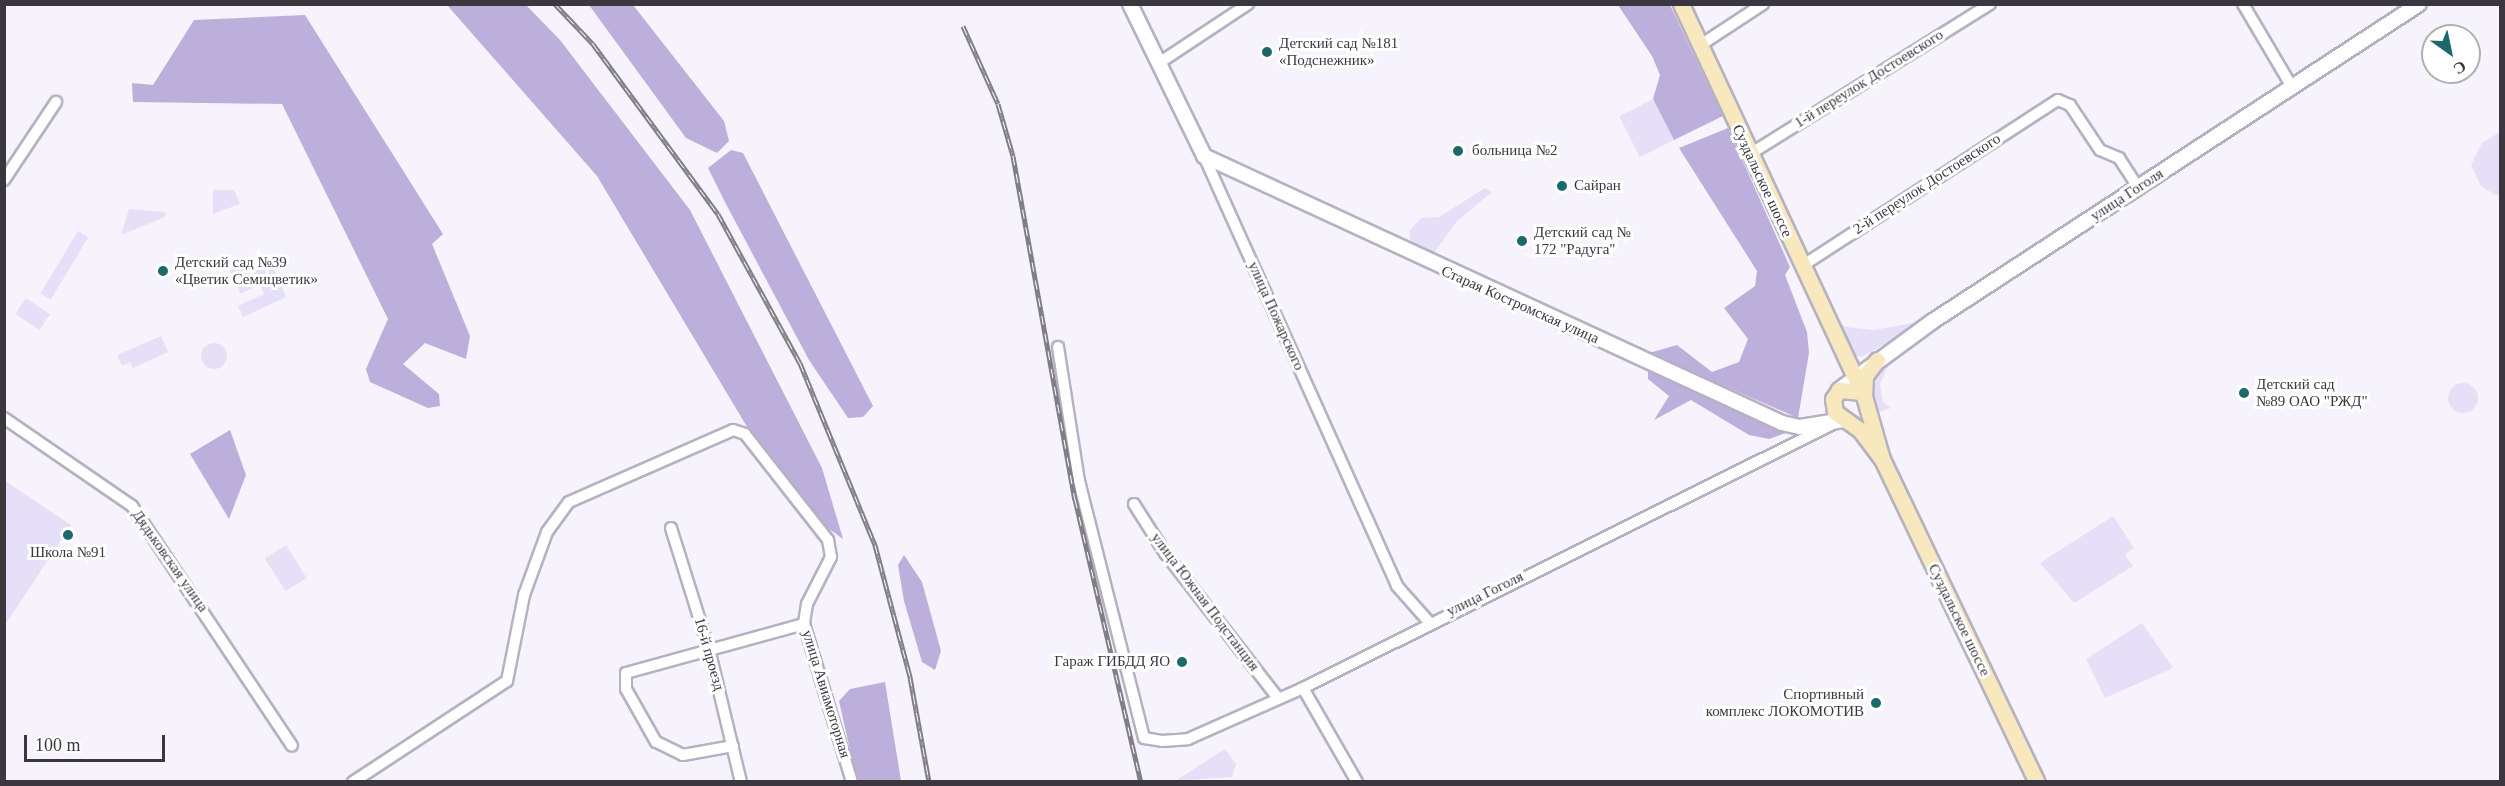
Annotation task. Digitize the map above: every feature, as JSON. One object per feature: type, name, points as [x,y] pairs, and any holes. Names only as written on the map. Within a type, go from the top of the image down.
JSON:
[{"type":"main road","name":"Суздальское шоссе","points":[[1681,4],[1843,358],[1861,392],[1882,459],[2037,782]]},
{"type":"main road","name":"Суздальское шоссе","points":[[1843,358],[1836,395],[1843,420],[1882,459]]},
{"type":"main road","points":[[1843,420],[1861,416],[1861,392],[1865,376],[1877,360]]},
{"type":"main road","points":[[1836,395],[1861,392]]},
{"type":"street","name":"улица Пожарского","points":[[1130,4],[1204,156],[1397,585],[1429,622]]},
{"type":"street","points":[[1159,63],[1248,4]]},
{"type":"street","points":[[1699,46],[1764,4]]},
{"type":"street","name":"1-й переулок Достоевского","points":[[1750,154],[1990,4]]},
{"type":"street","points":[[2243,4],[2292,87]]},
{"type":"street","name":"улица Гоголя","points":[[1877,360],[2418,4]]},
{"type":"street","points":[[4,180],[56,102]]},
{"type":"street","name":"2-й переулок Достоевского","points":[[1802,267],[2054,102],[2070,105],[2100,150],[2119,158],[2138,187]]},
{"type":"street","name":"Старая Костромская улица","points":[[1204,156],[1782,423],[1816,426],[1843,420]]},
{"type":"street","name":"улица Гоголя","points":[[1058,347],[1079,481],[1144,738],[1162,741],[1188,739],[1303,688],[1429,622],[1843,420]]},
{"type":"street","points":[[1843,358],[1859,366],[1877,360]]},
{"type":"street","name":"улица Гоголя","points":[[1805,438],[1816,426],[1836,395]]},
{"type":"street","name":"Дядьковская улица","points":[[4,418],[132,506],[292,747]]},
{"type":"street","name":"улица Авиамоторная","points":[[353,782],[507,681],[527,585],[547,532],[568,502],[738,430],[828,540],[831,557],[807,604],[804,624],[852,782]]},
{"type":"street","name":"улица Южная Подстанция","points":[[1134,504],[1165,554],[1278,698]]},
{"type":"street","name":"16-й проезд","points":[[671,528],[709,649],[741,782]]},
{"type":"street","points":[[733,746],[683,755],[656,742],[626,689],[630,670],[804,624]]},
{"type":"street","points":[[1303,688],[1357,782]]},
{"type":"shaded area","points":[[447,5],[526,5],[560,40],[690,210],[822,468],[843,539],[792,502],[597,176]]},
{"type":"shaded area","points":[[589,5],[633,5],[724,121],[729,141],[717,153],[686,138]]},
{"type":"shaded area","points":[[1618,5],[1670,5],[1723,116],[1674,140],[1653,99],[1660,75],[1652,56]]},
{"type":"shaded area","points":[[305,15],[443,234],[432,244],[470,336],[466,359],[425,343],[403,364],[439,394],[440,406],[428,408],[370,382],[366,369],[388,319],[282,104],[133,102],[132,83],[153,85],[194,20]]},
{"type":"shaded area","points":[[1653,99],[1674,140],[1640,157],[1619,116]]},
{"type":"shaded area","points":[[1728,128],[1790,267],[1785,275],[1807,332],[1809,353],[1798,418],[1649,353],[1677,345],[1712,372],[1739,362],[1748,339],[1724,308],[1755,286],[1757,271],[1679,148]]},
{"type":"shaded area","points":[[2500,132],[2500,195],[2495,195],[2481,186],[2471,165],[2482,143]]},
{"type":"shaded area","points":[[731,150],[743,153],[873,406],[863,417],[848,418],[809,360],[708,168]]},
{"type":"shaded area","points":[[1485,188],[1492,192],[1457,221],[1434,253],[1411,245],[1409,231],[1421,218],[1439,217]]},
{"type":"shaded area","points":[[213,190],[234,190],[240,204],[213,214]]},
{"type":"shaded area","points":[[129,209],[165,212],[165,217],[121,235]]},
{"type":"shaded area","points":[[78,231],[88,237],[51,300],[40,294]]},
{"type":"shaded area","points":[[270,260],[286,297],[243,317],[238,306],[264,294],[253,268]]},
{"type":"shaded area","points":[[243,263],[254,288],[240,294],[229,269]]},
{"type":"shaded area","points":[[26,298],[50,314],[39,330],[15,314]]},
{"type":"shaded area","points":[[1831,317],[1846,327],[1874,330],[1924,321],[1862,357],[1851,354]]},
{"type":"shaded area","points":[[161,336],[168,352],[133,368],[130,362],[122,366],[117,355]]},
{"type":"shaded area","points":[[214,343],[223,347],[227,356],[223,365],[214,369],[205,365],[201,356],[205,347]]},
{"type":"shaded area","points":[[1889,363],[1880,384],[1883,402],[1891,408],[1875,413],[1872,382]]},
{"type":"shaded area","points":[[1648,368],[1786,433],[1769,439],[1749,435],[1691,400],[1654,420],[1669,396],[1648,379]]},
{"type":"shaded area","points":[[2463,383],[2474,387],[2478,398],[2474,409],[2463,413],[2452,409],[2448,398],[2452,387]]},
{"type":"shaded area","points":[[230,430],[246,475],[229,519],[190,454]]},
{"type":"shaded area","points":[[5,481],[71,525],[5,625]]},
{"type":"shaded area","points":[[2113,516],[2134,548],[2125,555],[2133,566],[2074,603],[2040,563]]},
{"type":"shaded area","points":[[286,545],[307,578],[285,591],[265,558]]},
{"type":"shaded area","points":[[904,555],[922,582],[941,651],[935,670],[922,662],[904,601],[898,565]]},
{"type":"shaded area","points":[[2142,623],[2173,668],[2105,698],[2086,659]]},
{"type":"shaded area","points":[[885,682],[901,781],[857,781],[839,701],[850,689]]},
{"type":"shaded area","points":[[1225,749],[1236,764],[1232,777],[1175,781]]},
{"type":"railway","points":[[555,4],[593,44],[718,214],[800,363],[875,545],[910,677],[929,782]]},
{"type":"railway","points":[[963,26],[998,104],[1013,156],[1075,499],[1141,782]]},
{"type":"place","name":"Детский сад №181 «Подснежник»","points":[[1267,52]]},
{"type":"place","name":"больница №2","points":[[1458,151]]},
{"type":"place","name":"Сайран","points":[[1562,186]]},
{"type":"place","name":"Детский сад № 172 \"Радуга\"","points":[[1522,241]]},
{"type":"place","name":"Детский сад №39 «Цветик Семицветик»","points":[[163,271]]},
{"type":"place","name":"Детский сад №89 ОАО \"РЖД\"","points":[[2244,393]]},
{"type":"place","name":"Школа №91","points":[[68,535]]},
{"type":"place","name":"Гараж ГИБДД ЯО","points":[[1182,662]]},
{"type":"place","name":"Спортивный комплекс ЛОКОМОТИВ","points":[[1876,703]]}]
